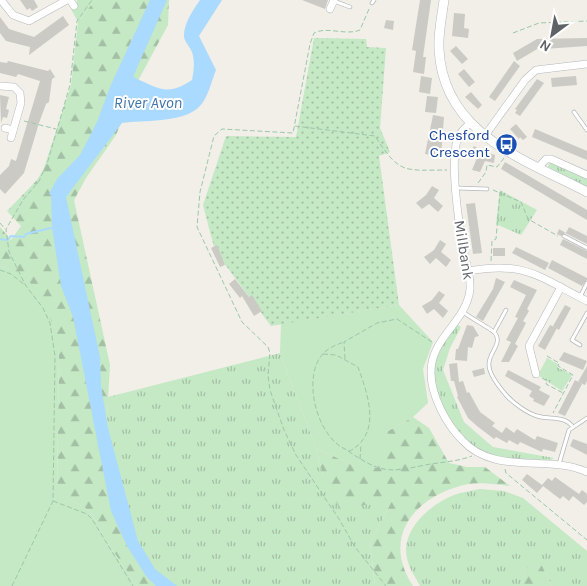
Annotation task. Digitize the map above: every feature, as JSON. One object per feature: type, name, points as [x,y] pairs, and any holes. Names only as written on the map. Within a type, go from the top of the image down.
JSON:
[{"type":"street","points":[[1,0],[12,15],[26,21],[35,20],[71,2]]},
{"type":"street","points":[[330,9],[334,0]]},
{"type":"street","points":[[444,0],[439,48],[442,74],[454,102],[470,124],[484,137],[587,192]]},
{"type":"street","points":[[484,137],[525,80],[536,70],[587,64]]},
{"type":"street","points":[[0,86],[14,87],[20,94],[21,103],[11,138]]},
{"type":"street","name":"Millbank","points":[[470,124],[458,139],[456,170],[459,222],[470,290],[463,312],[433,354],[430,372],[434,391],[453,430],[461,440],[484,457],[505,462],[559,465],[587,472]]},
{"type":"street","points":[[4,128],[14,130]]},
{"type":"street","points":[[539,167],[546,160],[551,159],[587,175]]},
{"type":"street","points":[[468,271],[490,267],[524,270],[587,301]]},
{"type":"street","points":[[536,374],[529,346],[561,287]]},
{"type":"lane","points":[[334,0],[350,7]]},
{"type":"lane","points":[[574,112],[587,130]]},
{"type":"lane","points":[[456,188],[487,189]]},
{"type":"lane","points":[[564,236],[587,248]]},
{"type":"lane","points":[[580,297],[587,283]]},
{"type":"lane","points":[[494,332],[506,310]]},
{"type":"lane","points":[[463,312],[494,332],[497,341],[490,357],[489,367],[504,392],[533,414],[565,420],[573,427]]},
{"type":"lane","points":[[580,345],[572,340],[587,313]]},
{"type":"lane","points":[[559,465],[567,434],[573,427],[587,418]]},
{"type":"path","points":[[12,586],[53,501],[55,356],[53,338],[43,308],[26,286],[9,252],[6,229],[23,200],[39,181],[47,164],[70,85],[77,21],[92,0]]},
{"type":"path","points":[[373,1],[360,30],[354,32],[324,30],[314,33],[310,44],[293,133],[222,129],[214,136],[200,192],[197,227],[242,322],[268,347],[270,353],[268,375],[270,390],[284,430],[296,455],[339,519],[355,547],[386,586]]},
{"type":"path","points":[[513,33],[539,23],[587,21]]},
{"type":"path","points":[[16,119],[56,129]]},
{"type":"path","points":[[294,126],[375,136],[388,156],[402,168],[411,171],[456,170]]},
{"type":"path","points":[[478,188],[478,183],[486,172],[487,165],[497,167],[504,158]]},
{"type":"path","points":[[497,190],[520,202],[528,219],[563,238],[564,236]]},
{"type":"path","points":[[490,267],[492,241],[496,239],[500,192]]},
{"type":"path","points":[[0,223],[6,229]]},
{"type":"path","points":[[0,270],[11,274],[26,286]]},
{"type":"path","points":[[435,344],[397,319],[377,323],[344,342],[330,347],[317,363],[313,378],[314,396],[325,429],[335,442],[345,450],[380,470],[390,471],[449,463],[475,455]]},
{"type":"path","points":[[344,342],[345,359]]},
{"type":"path","points":[[323,354],[336,355],[358,367],[369,403],[370,417],[368,430],[361,444],[360,459]]},
{"type":"path","points":[[547,356],[559,363],[558,366],[573,375],[550,418]]},
{"type":"path","points":[[536,374],[547,381],[546,384],[563,393]]},
{"type":"path","points":[[345,450],[350,451],[361,444]]},
{"type":"path","points":[[505,462],[506,473],[587,540]]},
{"type":"path","points":[[53,501],[87,514],[92,519],[114,559],[133,586]]},
{"type":"green space","points":[[77,0],[95,0],[78,22],[71,9],[77,5]]},
{"type":"green space","points":[[95,0],[169,0],[168,25],[139,79],[116,135],[86,178],[74,200],[110,365],[107,417],[102,429],[133,546],[169,586],[137,586],[103,536],[91,512],[75,502],[57,499],[59,347],[10,269],[0,266],[0,227],[11,240],[21,226],[7,211],[37,180],[44,168],[71,85],[78,22]]},
{"type":"green space","points":[[314,38],[366,39],[367,47],[386,48],[380,128],[390,152],[379,156],[399,305],[271,326],[215,251],[203,205],[226,136],[296,137]]},
{"type":"green space","points":[[549,162],[587,179],[587,187],[548,167]]},
{"type":"green space","points":[[500,190],[537,210],[521,235],[496,224]]},
{"type":"green space","points":[[0,266],[10,269],[28,280],[46,304],[59,347],[57,498],[75,502],[91,512],[103,536],[137,586],[0,586]]},
{"type":"green space","points":[[399,305],[433,342],[423,369],[428,403],[413,417],[388,431],[378,468],[355,466],[316,448],[280,353],[281,324]]},
{"type":"green space","points":[[456,324],[461,327],[450,348],[443,370],[464,422],[493,447],[554,458],[551,460],[518,459],[494,456],[476,447],[457,429],[437,392],[433,368],[438,350]]},
{"type":"green space","points":[[280,353],[316,448],[323,475],[393,499],[370,543],[375,586],[169,586],[133,546],[102,429],[107,417],[108,397]]},
{"type":"green space","points":[[547,358],[558,364],[557,367],[572,375],[562,391],[538,375]]},
{"type":"green space","points":[[413,417],[429,428],[449,463],[467,467],[485,467],[510,486],[484,483],[468,484],[449,489],[419,508],[409,520],[402,535],[400,551],[404,568],[413,586],[375,586],[370,543],[393,499],[340,510],[323,475],[316,448],[355,466],[388,431]]},
{"type":"green space","points":[[480,489],[504,491],[523,498],[587,551],[587,586],[552,586],[542,566],[526,569],[521,586],[420,586],[409,565],[406,551],[407,540],[412,530],[418,521],[435,505],[457,494]]},
{"type":"green space","points":[[534,561],[542,566],[552,586],[521,586],[526,569]]},
{"type":"water","name":"River Avon","points":[[150,0],[167,0],[133,77],[162,89],[169,89],[176,88],[192,80],[193,55],[185,41],[184,32],[192,13],[200,0],[222,0],[199,36],[216,70],[207,95],[198,108],[182,116],[172,119],[122,123],[66,197],[100,357],[101,386],[108,428],[138,541],[155,569],[177,586],[156,586],[146,576],[127,546],[111,511],[73,317],[61,286],[52,227],[51,195],[49,194],[57,179],[80,155],[97,122],[110,87]]},
{"type":"building","points":[[20,0],[34,0],[38,7],[32,11],[30,8],[27,10]]},
{"type":"building","points":[[302,0],[328,0],[325,9]]},
{"type":"building","points":[[420,0],[431,0],[423,57],[426,57],[424,74],[413,72],[416,51],[412,50]]},
{"type":"building","points":[[454,13],[465,14],[464,28],[469,29],[468,38],[452,36]]},
{"type":"building","points":[[63,16],[69,25],[29,55],[30,47],[6,41],[0,33],[0,17],[9,29],[34,37]]},
{"type":"building","points":[[386,20],[394,21],[393,30],[384,28]]},
{"type":"building","points":[[587,38],[587,46],[544,49],[544,45],[517,61],[513,53],[537,39]]},
{"type":"building","points":[[456,46],[468,59],[462,64],[450,51]]},
{"type":"building","points":[[8,61],[48,71],[50,69],[55,77],[52,79],[49,102],[46,104],[39,123],[24,173],[5,194],[0,189],[0,175],[9,166],[11,159],[16,161],[40,81],[18,74],[16,77],[0,73],[0,62],[7,63]]},
{"type":"building","points":[[514,61],[520,66],[495,101],[489,97]]},
{"type":"building","points":[[464,69],[475,82],[469,87],[458,74]]},
{"type":"building","points":[[421,76],[432,78],[430,94],[419,92]]},
{"type":"building","points":[[576,76],[577,85],[552,87],[551,78]]},
{"type":"building","points":[[537,79],[544,83],[520,116],[515,113],[517,110],[515,109]]},
{"type":"building","points":[[471,92],[482,105],[478,109],[465,97]]},
{"type":"building","points":[[0,95],[9,97],[6,109],[9,110],[7,118],[3,117],[1,123]]},
{"type":"building","points":[[427,96],[438,97],[436,113],[425,112]]},
{"type":"building","points":[[433,115],[444,117],[441,156],[425,154]]},
{"type":"building","points":[[516,124],[527,137],[523,140],[520,137],[519,139],[510,129]]},
{"type":"building","points":[[535,129],[587,151],[587,160],[532,137]]},
{"type":"building","points":[[474,146],[484,152],[495,155],[494,163],[485,161],[480,172],[472,170],[477,158],[469,154]]},
{"type":"building","points":[[505,162],[587,210],[587,220],[501,169]]},
{"type":"building","points":[[432,186],[439,190],[434,198],[443,206],[438,212],[429,204],[422,209],[416,203],[426,195]]},
{"type":"building","points":[[475,203],[482,253],[473,254],[466,204]]},
{"type":"building","points":[[569,227],[587,236],[587,244],[565,233],[561,236],[557,234],[559,229],[566,233]]},
{"type":"building","points":[[563,239],[587,251],[587,259],[560,245]]},
{"type":"building","points":[[440,240],[446,244],[441,252],[451,260],[446,267],[436,258],[430,264],[424,257],[434,250]]},
{"type":"building","points":[[217,245],[225,265],[220,267],[211,248]]},
{"type":"building","points":[[516,247],[549,263],[545,270],[512,253]]},
{"type":"building","points":[[493,248],[505,248],[505,256],[493,256]]},
{"type":"building","points":[[552,260],[587,278],[587,280],[582,286],[548,268]]},
{"type":"building","points":[[496,278],[505,282],[483,321],[476,317],[493,289]]},
{"type":"building","points":[[235,279],[249,297],[252,295],[262,311],[254,316],[242,296],[240,298],[229,284]]},
{"type":"building","points":[[514,280],[537,290],[523,321],[526,323],[515,344],[518,346],[509,362],[501,362],[511,342],[506,340],[518,318],[515,317],[526,295],[510,287]]},
{"type":"building","points":[[439,291],[445,295],[439,303],[448,311],[443,318],[434,309],[427,314],[422,306],[432,300]]},
{"type":"building","points":[[565,305],[571,308],[559,330],[553,326]]},
{"type":"building","points":[[467,325],[473,326],[479,336],[475,337],[472,348],[468,347],[467,361],[455,360],[456,349],[458,349]]},
{"type":"building","points":[[550,325],[557,328],[545,350],[538,346]]},
{"type":"building","points":[[564,352],[587,361],[583,370],[559,360]]},
{"type":"building","points":[[457,363],[459,382],[463,381],[467,393],[469,392],[480,412],[495,423],[492,426],[502,433],[506,427],[514,433],[517,429],[535,440],[537,436],[558,443],[555,452],[543,449],[542,452],[520,442],[518,445],[509,440],[507,443],[496,437],[494,439],[468,418],[457,397],[454,381],[451,381],[449,364]]},
{"type":"building","points":[[587,366],[587,381],[585,385],[578,382]]},
{"type":"building","points":[[484,368],[485,374],[474,377],[472,371]]},
{"type":"building","points":[[508,370],[541,387],[539,390],[550,396],[544,406],[533,401],[534,399],[529,396],[532,391],[505,376]]},
{"type":"building","points":[[575,380],[582,384],[565,416],[558,413]]},
{"type":"building","points":[[573,439],[587,444],[587,455],[570,446]]},
{"type":"building","points":[[527,474],[542,485],[548,478],[552,481],[555,477],[579,494],[582,490],[587,494],[587,502],[584,505],[573,496],[569,501],[563,496],[560,499],[543,486],[537,493],[522,480]]},
{"type":"waterway","points":[[0,239],[7,240],[11,236],[24,237],[26,234],[55,227]]},
{"type":"place","name":"Chesford Crescent","points":[[506,144]]}]
